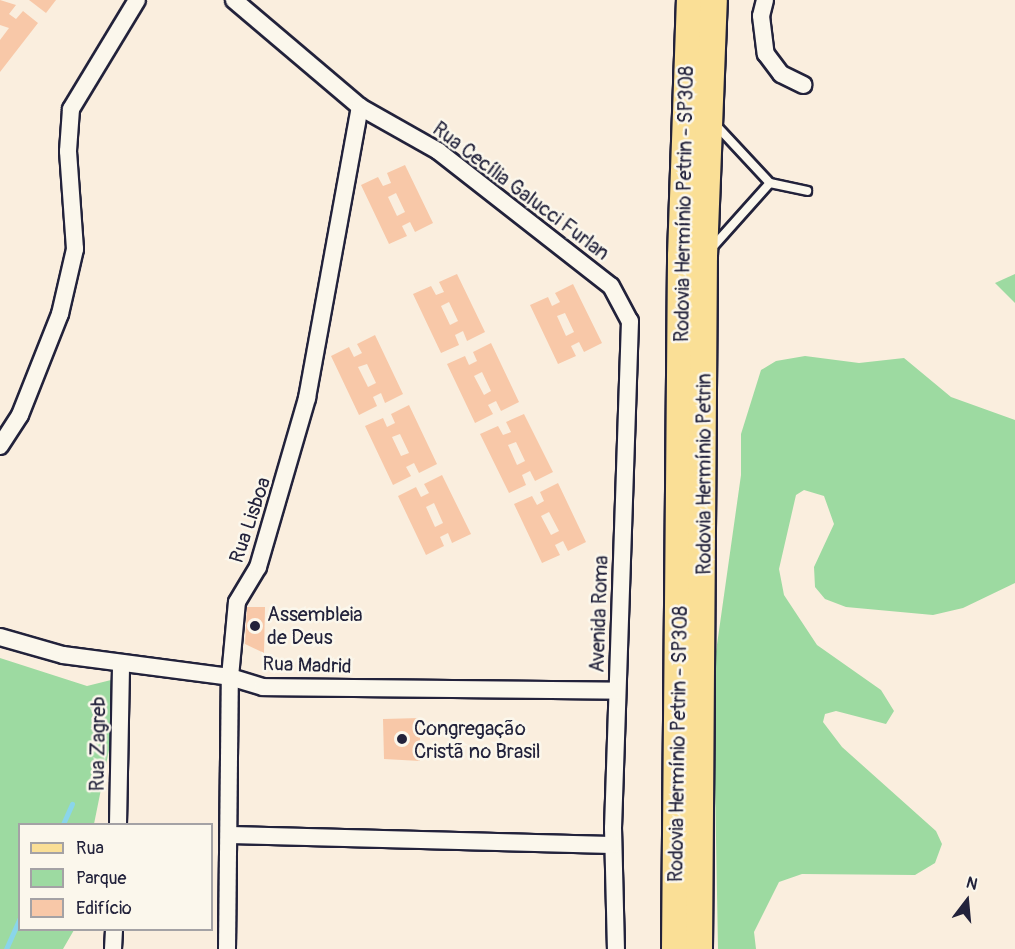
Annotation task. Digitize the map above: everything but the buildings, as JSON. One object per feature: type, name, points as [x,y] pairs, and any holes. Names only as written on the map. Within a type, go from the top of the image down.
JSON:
[{"type":"main road","points":[[674,0],[684,121]]},
{"type":"main road","name":"Rodovia Hermínio Petrin - SP308","points":[[675,949],[684,121],[690,0]]},
{"type":"main road","name":"Rodovia Hermínio Petrin","points":[[699,949],[704,256],[714,0]]},
{"type":"main road","points":[[710,110],[725,0]]},
{"type":"street","points":[[0,446],[20,415],[56,324],[75,249],[68,151],[71,110],[137,0]]},
{"type":"street","name":"Rua Cecília Galucci Furlan","points":[[234,0],[360,107],[438,151],[611,286]]},
{"type":"street","points":[[765,0],[761,16],[766,54],[780,74],[804,85]]},
{"type":"street","name":"Rua Lisboa","points":[[227,949],[230,677],[237,602],[258,567],[270,535],[307,398],[360,107]]},
{"type":"street","name":"Avenida Roma","points":[[611,286],[630,321],[613,845],[616,949]]},
{"type":"street","name":"Rua Madrid","points":[[0,637],[121,664],[230,677],[263,687],[617,691]]},
{"type":"street","name":"Rua Zagreb","points":[[118,823],[121,664]]},
{"type":"street","points":[[229,835],[613,845]]},
{"type":"street","points":[[113,949],[114,931]]},
{"type":"lane","points":[[710,110],[770,183],[807,191]]},
{"type":"lane","points":[[704,256],[770,183]]},
{"type":"green space","points":[[1015,274],[1015,303],[995,283]]},
{"type":"green space","points":[[805,356],[859,363],[904,358],[951,397],[1015,420],[1015,583],[963,608],[933,615],[846,607],[825,599],[815,587],[814,567],[834,524],[824,496],[804,490],[796,495],[779,569],[784,595],[817,645],[881,690],[894,711],[886,724],[836,711],[825,714],[823,722],[842,747],[936,831],[942,844],[935,863],[915,875],[802,874],[779,882],[754,932],[756,949],[718,949],[713,673],[741,475],[741,434],[761,370],[776,361]]},
{"type":"green space","points":[[0,658],[87,686],[115,679],[116,715],[94,823],[18,823],[18,931],[73,931],[63,949],[0,949]]},
{"type":"waterway","points":[[63,823],[72,804]]},
{"type":"waterway","points":[[6,949],[18,922]]},
{"type":"place","name":"Assembleia de Deus","points":[[255,626]]},
{"type":"place","name":"Congregação Cristã no Brasil","points":[[402,739]]}]
